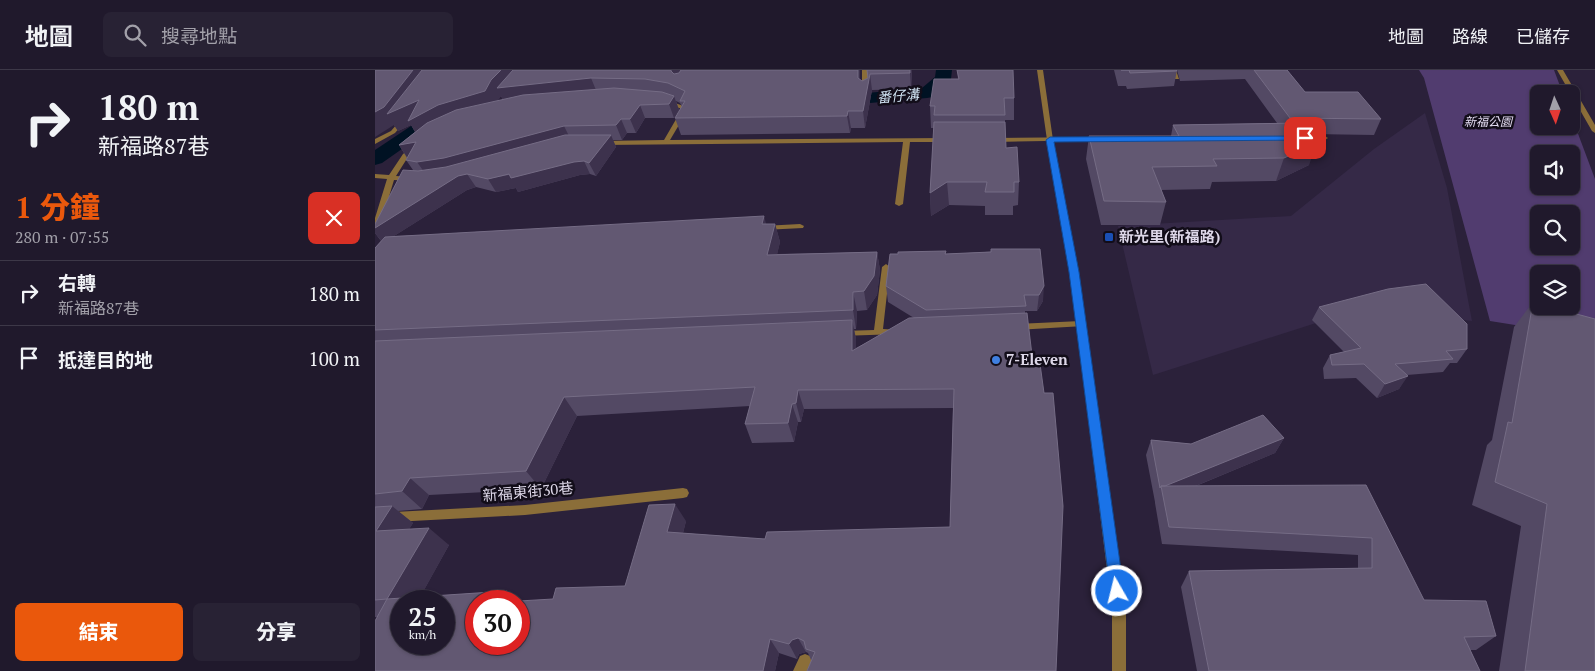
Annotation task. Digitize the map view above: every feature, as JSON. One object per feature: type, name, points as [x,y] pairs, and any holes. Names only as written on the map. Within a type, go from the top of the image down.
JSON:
[{"type":"street","points":[[865,70],[865,94]]},
{"type":"street","points":[[1040,70],[1050,140],[1074,272],[1119,610],[1119,671]]},
{"type":"street","points":[[1173,70],[1177,78]]},
{"type":"street","points":[[1560,70],[1595,131]]},
{"type":"street","points":[[657,100],[673,102],[686,108],[666,142]]},
{"type":"street","points":[[375,142],[393,132],[411,110]]},
{"type":"street","points":[[1295,138],[1325,138]]},
{"type":"street","points":[[983,140],[1109,139]]},
{"type":"street","points":[[899,204],[907,140]]},
{"type":"street","points":[[590,143],[955,140]]},
{"type":"street","points":[[375,230],[389,177],[404,156],[423,142]]},
{"type":"street","points":[[375,176],[418,180]]},
{"type":"street","points":[[750,228],[800,226]]},
{"type":"street","points":[[878,333],[886,267]]},
{"type":"street","points":[[1004,327],[1081,324]]},
{"type":"street","points":[[830,335],[907,332]]},
{"type":"street","name":"新福東街30巷","points":[[375,518],[525,510],[683,493]]},
{"type":"shaded area","points":[[1425,113],[1447,188],[1472,321],[1366,307],[1153,375],[1118,226],[1291,216],[1374,149]]},
{"type":"green space","name":"新福公園","points":[[1419,70],[1554,70],[1560,85],[1530,85],[1530,135],[1578,135],[1595,179],[1595,338],[1490,321],[1424,78]]},
{"type":"building","points":[[375,70],[413,70],[384,107],[375,112]]},
{"type":"building","points":[[422,70],[501,70],[491,80],[485,91],[438,105],[408,121],[419,100],[387,114]]},
{"type":"building","points":[[513,70],[671,70],[674,74],[679,73],[681,70],[858,70],[858,78],[862,81],[868,78],[867,70],[910,70],[910,73],[870,74],[863,111],[848,111],[847,116],[675,118],[685,101],[680,101],[685,91],[668,83],[645,79],[591,78],[497,88]]},
{"type":"building","points":[[957,70],[1013,70],[1014,98],[1004,98],[1005,115],[934,115],[935,106],[930,106],[934,79],[959,79]]},
{"type":"building","points":[[1129,70],[1176,70],[1177,71],[1130,73]]},
{"type":"building","points":[[1254,70],[1287,70],[1305,92],[1358,92],[1381,119],[1290,118]]},
{"type":"building","points":[[614,88],[662,92],[674,96],[669,104],[640,105],[630,119],[621,119],[616,125],[564,126],[444,158],[417,162],[406,160],[416,142],[399,145],[427,123],[456,110],[523,95]]},
{"type":"building","points":[[934,122],[1005,122],[1006,148],[1017,147],[1019,182],[1014,182],[1014,192],[985,192],[987,182],[947,182],[930,193]]},
{"type":"building","points":[[1303,123],[1317,143],[1284,158],[1213,159],[1217,166],[1152,167],[1166,202],[1104,201],[1089,136],[1179,136],[1173,125]]},
{"type":"building","points":[[565,135],[611,135],[589,163],[584,161],[574,162],[511,178],[509,174],[488,179],[467,174],[458,176],[375,228],[375,224],[403,170],[418,171],[446,167]]},
{"type":"building","points":[[764,216],[762,224],[775,224],[767,255],[877,252],[874,276],[864,291],[853,292],[853,310],[375,330],[375,248],[385,237]]},
{"type":"building","points":[[991,249],[1040,249],[1044,286],[1039,295],[1024,295],[1026,306],[926,310],[886,286],[890,254],[898,254],[898,252],[946,251],[945,254],[991,252]]},
{"type":"building","points":[[1426,284],[1467,324],[1467,349],[1446,351],[1453,359],[1395,364],[1408,376],[1385,384],[1364,364],[1332,365],[1330,355],[1361,348],[1319,307],[1388,289]]},
{"type":"building","points":[[1027,313],[1033,364],[1040,364],[1044,393],[1053,393],[1063,506],[1056,671],[807,671],[815,652],[806,649],[804,641],[798,638],[792,640],[789,644],[770,639],[763,671],[375,671],[375,621],[387,599],[390,599],[390,655],[455,655],[455,594],[465,594],[465,655],[530,655],[530,600],[553,599],[556,588],[625,586],[649,505],[675,504],[667,532],[765,539],[767,532],[950,527],[954,389],[798,390],[796,403],[792,404],[788,423],[745,424],[755,387],[564,397],[526,471],[410,478],[402,491],[375,494],[375,341],[852,320],[852,351],[909,318]]},
{"type":"building","points":[[1531,315],[1580,315],[1595,319],[1595,671],[1525,671],[1547,504],[1495,482],[1508,422],[1512,423]]},
{"type":"building","points":[[1263,415],[1284,438],[1160,488],[1151,440],[1191,444]]},
{"type":"building","points":[[1366,485],[1424,600],[1486,601],[1496,636],[1464,637],[1480,671],[1209,671],[1189,571],[1372,568],[1372,538],[1169,527],[1161,486]]},
{"type":"building","points":[[392,506],[376,531],[429,528],[392,590],[390,590],[387,599],[375,600],[375,507]]},
{"type":"waterway","name":"番仔溝","points":[[834,103],[853,104],[867,98],[927,93],[943,79],[944,70]]},
{"type":"waterway","name":"番仔溝","points":[[375,159],[423,126],[449,116]]},
{"type":"place","name":"新光里(新福路)","points":[[1109,237]]},
{"type":"place","name":"7-Eleven","points":[[996,360]]},
{"type":"route","points":[[1117,591],[1074,272],[1050,140],[1305,138]]}]
